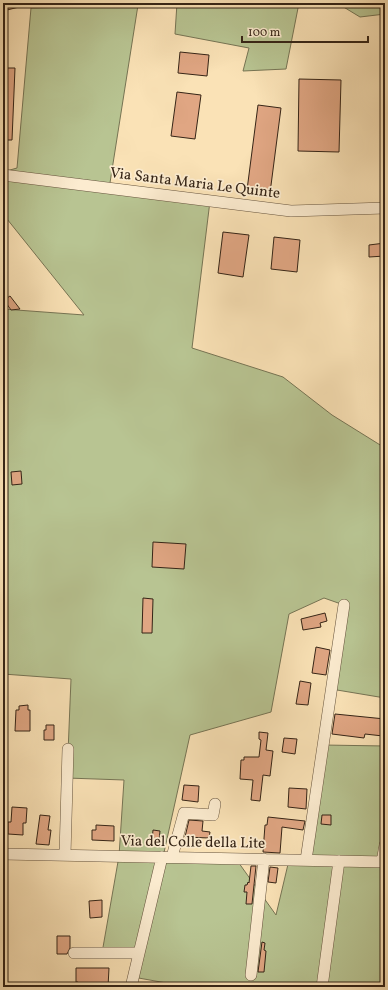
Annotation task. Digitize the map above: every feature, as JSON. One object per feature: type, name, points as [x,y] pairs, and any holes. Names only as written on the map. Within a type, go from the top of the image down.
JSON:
[{"type":"street","name":"Via Santa Maria Le Quinte","points":[[3,175],[291,211],[385,208]]},
{"type":"street","points":[[306,860],[344,605]]},
{"type":"street","points":[[65,855],[68,749]]},
{"type":"street","points":[[131,987],[139,953],[168,857],[184,813],[213,815],[215,804]]},
{"type":"street","name":"Via del Colle della Lite","points":[[3,854],[384,862],[385,846]]},
{"type":"street","points":[[251,975],[264,859]]},
{"type":"street","points":[[322,987],[339,861]]},
{"type":"street","points":[[74,953],[139,953]]},
{"type":"green space","points":[[177,3],[299,3],[286,69],[243,71],[249,48],[175,34]]},
{"type":"green space","points":[[337,3],[385,3],[385,14],[360,17]]},
{"type":"green space","points":[[138,5],[109,189],[210,201],[192,348],[283,377],[332,415],[385,448],[385,698],[331,689],[344,605],[324,598],[289,614],[271,712],[190,735],[163,857],[236,859],[276,915],[289,860],[306,860],[323,745],[385,746],[385,987],[172,987],[172,984],[133,977],[139,954],[102,953],[119,856],[124,780],[67,778],[71,679],[3,674],[3,309],[84,315],[3,214],[3,172],[17,168],[31,8]]},
{"type":"building","points":[[3,3],[27,3],[27,5],[3,11]]},
{"type":"building","points":[[180,52],[209,55],[207,76],[178,73]]},
{"type":"building","points":[[3,68],[15,68],[12,140],[3,140]]},
{"type":"building","points":[[299,79],[341,80],[339,152],[298,151]]},
{"type":"building","points":[[177,92],[201,95],[195,139],[171,136]]},
{"type":"building","points":[[258,105],[281,108],[270,193],[247,190]]},
{"type":"building","points":[[223,232],[249,235],[243,277],[218,273]]},
{"type":"building","points":[[274,237],[300,240],[297,272],[271,269]]},
{"type":"building","points":[[385,243],[385,256],[369,257],[369,245]]},
{"type":"building","points":[[10,296],[20,309],[11,310],[4,300]]},
{"type":"building","points":[[21,471],[22,484],[12,485],[11,472]]},
{"type":"building","points":[[153,542],[186,544],[184,569],[152,567]]},
{"type":"building","points":[[143,598],[153,599],[152,633],[142,633]]},
{"type":"building","points":[[325,613],[327,621],[320,623],[321,627],[303,630],[301,619]]},
{"type":"building","points":[[316,647],[330,650],[326,675],[312,673]]},
{"type":"building","points":[[300,681],[311,683],[308,705],[296,704]]},
{"type":"building","points":[[28,705],[28,710],[30,710],[30,731],[15,731],[16,710],[19,710],[19,706]]},
{"type":"building","points":[[335,714],[385,719],[383,736],[365,734],[364,738],[332,734]]},
{"type":"building","points":[[46,725],[54,725],[54,740],[44,740],[44,730],[46,730]]},
{"type":"building","points":[[259,732],[268,733],[266,750],[273,751],[270,776],[263,775],[260,801],[251,800],[253,780],[240,779],[241,760],[244,760],[244,757],[259,757],[261,740],[259,739]]},
{"type":"building","points":[[284,738],[297,739],[295,754],[282,752]]},
{"type":"building","points":[[184,785],[199,786],[198,802],[182,800]]},
{"type":"building","points":[[289,788],[307,789],[306,809],[288,807]]},
{"type":"building","points":[[12,807],[27,808],[26,823],[23,823],[23,835],[8,834],[8,822],[11,822]]},
{"type":"building","points":[[40,815],[50,816],[48,830],[51,830],[49,845],[36,844]]},
{"type":"building","points":[[322,815],[331,815],[331,825],[321,824]]},
{"type":"building","points":[[268,817],[305,821],[303,830],[282,827],[280,853],[263,852],[265,825],[267,825]]},
{"type":"building","points":[[189,820],[203,821],[202,831],[210,832],[209,838],[185,837]]},
{"type":"building","points":[[96,825],[114,826],[114,841],[92,840],[92,830],[96,830]]},
{"type":"building","points":[[153,830],[160,831],[159,841],[152,841]]},
{"type":"building","points":[[251,866],[256,866],[252,904],[246,904],[247,892],[244,892],[245,885],[247,885],[248,882],[249,883]]},
{"type":"building","points":[[270,867],[278,868],[276,883],[268,882]]},
{"type":"building","points":[[102,900],[102,917],[90,918],[89,901]]},
{"type":"building","points":[[57,936],[70,936],[70,948],[67,954],[57,954]]},
{"type":"building","points":[[262,942],[265,943],[264,950],[266,951],[264,972],[258,972]]},
{"type":"building","points":[[76,968],[109,968],[108,987],[78,987],[78,982],[76,982]]}]
